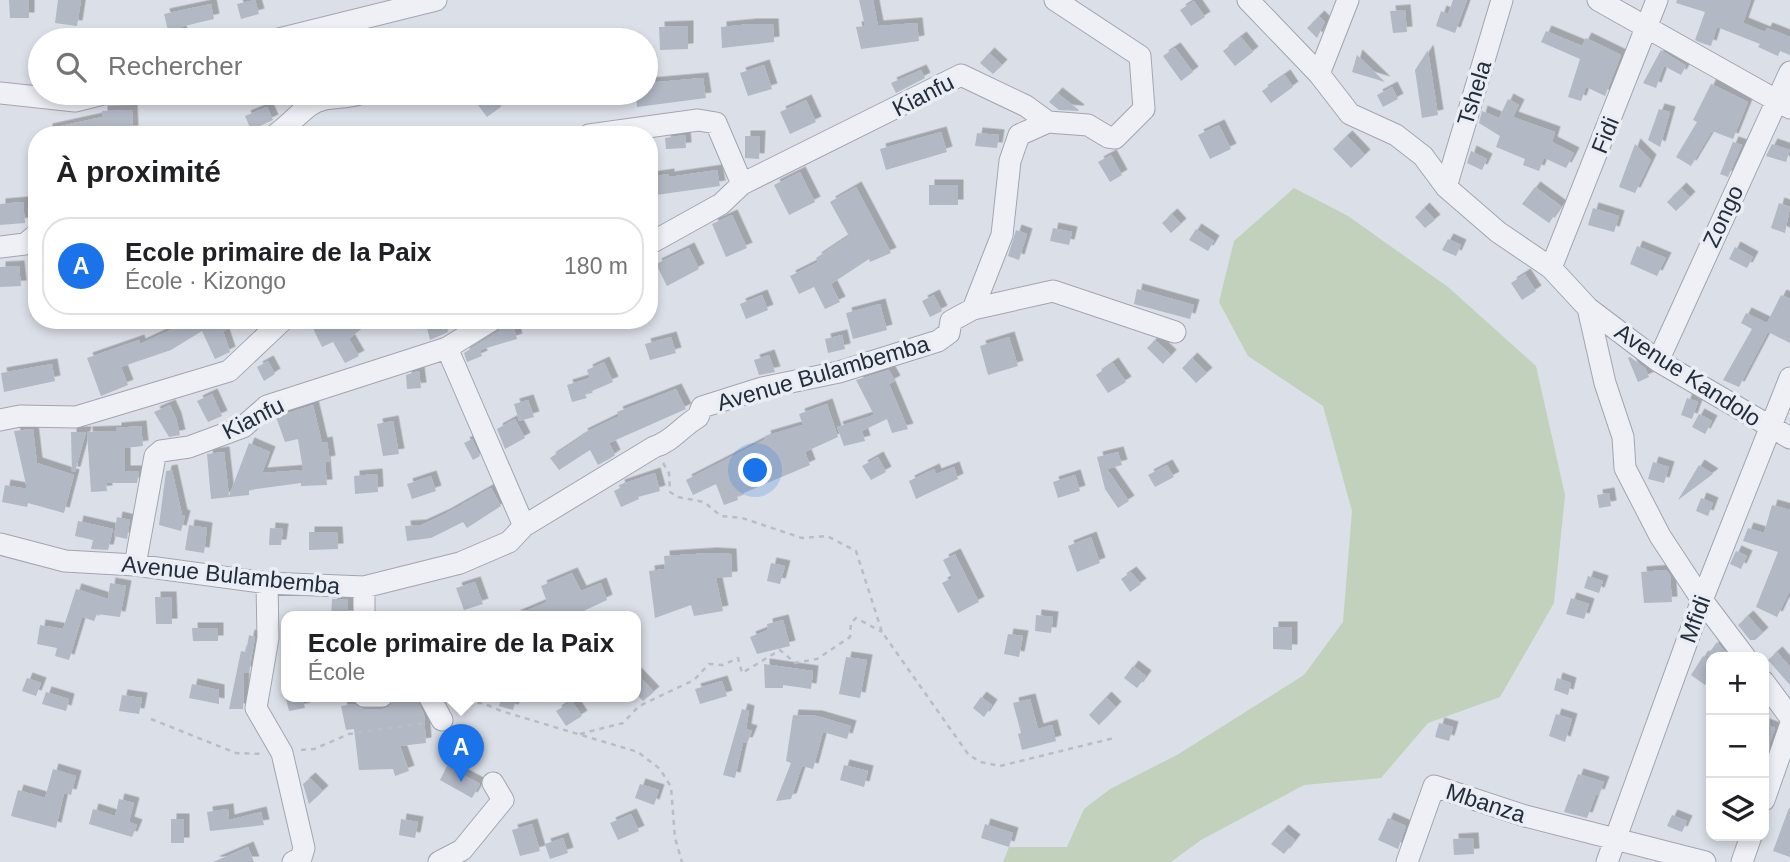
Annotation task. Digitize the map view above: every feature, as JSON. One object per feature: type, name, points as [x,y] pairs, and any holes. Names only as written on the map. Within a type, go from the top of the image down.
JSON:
[{"type":"street","points":[[323,28],[436,0]]},
{"type":"street","points":[[973,310],[1002,235],[1010,161],[1019,135],[1048,122],[1088,125],[1108,138],[1115,138],[1144,109],[1140,56],[1055,0]]},
{"type":"street","name":"Avenue Kandolo","points":[[1248,0],[1319,75],[1350,114],[1396,135],[1423,156],[1446,187],[1497,232],[1550,268],[1588,308],[1657,360],[1790,438]]},
{"type":"street","points":[[1319,75],[1348,0]]},
{"type":"street","name":"Tshela","points":[[1446,187],[1502,0]]},
{"type":"street","points":[[1598,0],[1783,105]]},
{"type":"street","name":"Fidi","points":[[1550,268],[1657,0]]},
{"type":"street","name":"Zongo","points":[[1657,360],[1783,105],[1790,72]]},
{"type":"street","name":"Kianfu","points":[[658,239],[721,204],[741,184],[961,75],[1026,106],[1048,122]]},
{"type":"street","points":[[0,93],[28,96]]},
{"type":"street","points":[[289,126],[310,105]]},
{"type":"street","points":[[654,126],[698,120],[716,123],[741,184]]},
{"type":"street","points":[[0,247],[28,242]]},
{"type":"street","name":"Avenue Bulambemba","points":[[0,544],[65,561],[135,565],[267,583],[364,587],[460,563],[509,542],[524,526],[676,436],[685,425],[698,417],[702,407],[713,402],[839,372],[939,341],[949,332],[951,321],[973,310],[1053,290],[1175,332]]},
{"type":"street","points":[[1588,308],[1605,383],[1623,437],[1625,468],[1656,528],[1702,600],[1741,652]]},
{"type":"street","points":[[0,420],[20,416],[76,417],[229,371],[273,329]]},
{"type":"street","name":"Kianfu","points":[[135,565],[155,456],[161,452],[189,447],[243,426],[267,406],[447,348],[478,329]]},
{"type":"street","points":[[447,348],[524,526]]},
{"type":"street","name":"Mfidi","points":[[1607,862],[1702,600],[1790,378]]},
{"type":"street","points":[[267,583],[268,638],[256,708],[282,753],[304,848],[301,858],[293,862]]},
{"type":"street","points":[[364,587],[364,611]]},
{"type":"street","points":[[1769,689],[1790,717]]},
{"type":"street","points":[[432,702],[442,720]]},
{"type":"street","points":[[1769,786],[1790,726]]},
{"type":"street","points":[[439,862],[462,850],[503,800],[493,783]]},
{"type":"street","name":"Mbanza","points":[[1407,862],[1434,786],[1616,840]]},
{"type":"street","points":[[1616,840],[1705,862]]},
{"type":"street","points":[[1742,862],[1749,841]]},
{"type":"path","points":[[654,447],[669,473],[670,492],[678,497],[704,502],[721,516],[742,518],[802,538],[827,536],[856,551],[882,632],[968,754],[980,762],[1000,766],[1114,738]]},
{"type":"path","points":[[579,735],[623,723],[639,706],[694,680],[709,664],[723,665],[738,658],[742,673],[780,650],[795,663],[810,661],[850,637],[851,623],[856,618],[882,632]]},
{"type":"path","points":[[442,720],[477,702],[485,702],[501,711],[638,752],[660,769],[671,787],[674,838],[681,862]]},
{"type":"green space","points":[[1294,188],[1348,216],[1448,287],[1536,366],[1565,495],[1554,603],[1500,697],[1428,723],[1381,778],[1304,785],[1201,840],[1171,862],[1003,862],[1009,847],[1067,847],[1084,809],[1110,789],[1177,755],[1304,675],[1343,622],[1352,511],[1323,406],[1248,356],[1219,302],[1234,241]]},
{"type":"building","points":[[9,0],[29,0],[29,18],[10,18]]},
{"type":"building","points":[[58,0],[81,0],[77,26],[55,23]]},
{"type":"building","points":[[255,0],[259,14],[241,19],[237,4]]},
{"type":"building","points":[[859,0],[873,0],[878,26],[917,23],[919,41],[861,49],[856,27],[865,26]]},
{"type":"building","points":[[1453,0],[1467,0],[1455,33],[1436,26],[1441,11],[1448,14]]},
{"type":"building","points":[[1677,0],[1751,0],[1743,23],[1765,32],[1767,28],[1790,37],[1790,55],[1780,51],[1778,56],[1758,47],[1760,44],[1717,27],[1711,46],[1699,42],[1695,40],[1705,12],[1676,3]]},
{"type":"building","points":[[1194,1],[1205,17],[1191,26],[1180,10]]},
{"type":"building","points":[[211,4],[214,19],[180,28],[168,28],[164,14]]},
{"type":"building","points":[[1405,10],[1407,32],[1393,33],[1390,11]]},
{"type":"building","points":[[1319,16],[1325,22],[1317,38],[1307,28]]},
{"type":"building","points":[[773,24],[774,42],[722,48],[721,27]]},
{"type":"building","points":[[688,26],[688,49],[660,50],[659,27]]},
{"type":"building","points":[[1546,31],[1582,46],[1586,38],[1621,55],[1605,96],[1586,87],[1581,101],[1568,97],[1580,59],[1541,42]]},
{"type":"building","points":[[1241,37],[1253,52],[1235,66],[1223,51]]},
{"type":"building","points":[[1175,48],[1193,72],[1181,81],[1163,56]]},
{"type":"building","points":[[1428,50],[1438,115],[1422,118],[1415,70]]},
{"type":"building","points":[[1661,50],[1686,66],[1681,75],[1664,66],[1656,88],[1643,83]]},
{"type":"building","points":[[989,53],[1002,65],[993,74],[980,63]]},
{"type":"building","points":[[1357,55],[1385,82],[1352,72]]},
{"type":"building","points":[[764,65],[772,89],[748,96],[740,73]]},
{"type":"building","points":[[921,70],[925,78],[896,93],[891,83]]},
{"type":"building","points":[[1285,75],[1293,87],[1271,103],[1262,91]]},
{"type":"building","points":[[703,78],[706,98],[658,104],[658,82]]},
{"type":"building","points":[[1711,84],[1748,102],[1733,139],[1712,131],[1691,166],[1676,157],[1697,122],[1693,120]]},
{"type":"building","points":[[1392,87],[1398,99],[1383,107],[1377,95]]},
{"type":"building","points":[[1057,93],[1079,110],[1059,110],[1049,102]]},
{"type":"building","points":[[1508,99],[1519,105],[1513,117],[1555,132],[1552,142],[1574,153],[1566,168],[1544,158],[1539,171],[1523,165],[1525,159],[1496,147],[1500,136],[1479,123],[1482,111],[1499,118]]},
{"type":"building","points":[[806,100],[816,122],[790,134],[780,112]]},
{"type":"building","points":[[478,105],[500,105],[501,107],[487,117]]},
{"type":"building","points":[[267,107],[273,120],[260,126],[249,126],[245,116]]},
{"type":"building","points":[[1659,109],[1670,112],[1660,147],[1648,140]]},
{"type":"building","points":[[132,110],[133,126],[61,126],[102,117],[102,111]]},
{"type":"building","points":[[1219,125],[1231,149],[1210,159],[1198,135]]},
{"type":"building","points":[[941,132],[947,152],[886,170],[880,149]]},
{"type":"building","points":[[977,133],[999,135],[997,148],[975,146]]},
{"type":"building","points":[[685,135],[686,148],[666,149],[665,138]]},
{"type":"building","points":[[745,136],[760,136],[759,159],[745,158]]},
{"type":"building","points":[[1347,136],[1365,155],[1351,168],[1333,149]]},
{"type":"building","points":[[1733,142],[1742,145],[1728,177],[1720,174]]},
{"type":"building","points":[[1635,144],[1651,160],[1635,193],[1619,187]]},
{"type":"building","points":[[1772,144],[1790,150],[1786,162],[1766,156]]},
{"type":"building","points":[[1471,151],[1487,159],[1482,170],[1467,163]]},
{"type":"building","points":[[1111,155],[1122,175],[1110,182],[1098,162]]},
{"type":"building","points":[[717,170],[720,186],[658,195],[658,176],[669,174],[669,177]]},
{"type":"building","points":[[800,172],[815,202],[789,215],[774,185]]},
{"type":"building","points":[[929,185],[958,185],[958,205],[929,205]]},
{"type":"building","points":[[856,187],[891,253],[870,262],[869,259],[831,284],[840,302],[825,309],[814,287],[799,294],[790,276],[818,262],[816,258],[849,236],[830,202]]},
{"type":"building","points":[[1535,187],[1561,206],[1549,223],[1522,204]]},
{"type":"building","points":[[1681,188],[1690,197],[1676,211],[1667,202]]},
{"type":"building","points":[[23,202],[25,223],[0,225],[0,204]]},
{"type":"building","points":[[1779,203],[1790,207],[1785,233],[1771,228]]},
{"type":"building","points":[[1424,208],[1435,220],[1425,228],[1415,217]]},
{"type":"building","points":[[1593,208],[1619,216],[1614,232],[1588,225]]},
{"type":"building","points":[[1172,214],[1181,224],[1171,233],[1162,223]]},
{"type":"building","points":[[732,215],[747,248],[726,257],[712,224]]},
{"type":"building","points":[[1053,228],[1072,232],[1069,245],[1050,241]]},
{"type":"building","points":[[1196,229],[1214,241],[1208,251],[1189,240]]},
{"type":"building","points":[[1016,230],[1027,234],[1019,260],[1008,256]]},
{"type":"building","points":[[1448,239],[1461,245],[1456,256],[1442,250]]},
{"type":"building","points":[[1637,246],[1666,258],[1657,276],[1630,264]]},
{"type":"building","points":[[1735,247],[1753,257],[1747,268],[1729,259]]},
{"type":"building","points":[[689,248],[699,269],[667,286],[658,263]]},
{"type":"building","points":[[19,266],[21,286],[0,287],[0,267]]},
{"type":"building","points":[[1525,274],[1536,291],[1522,300],[1511,283]]},
{"type":"building","points":[[1137,289],[1194,305],[1190,319],[1134,304]]},
{"type":"building","points":[[762,295],[768,310],[746,319],[740,304]]},
{"type":"building","points":[[934,295],[942,311],[930,317],[922,301]]},
{"type":"building","points":[[1781,295],[1790,299],[1790,343],[1768,332],[1739,387],[1723,380],[1752,329],[1741,323],[1746,313],[1767,323]]},
{"type":"building","points":[[880,304],[887,330],[853,339],[846,313]]},
{"type":"building","points":[[172,329],[228,329],[223,331],[230,352],[215,359],[202,331],[171,350],[121,367],[128,385],[101,396],[87,358],[139,340],[140,344]]},
{"type":"building","points":[[313,329],[361,329],[349,339],[359,356],[345,363],[333,342],[322,347]]},
{"type":"building","points":[[427,329],[448,329],[448,332],[430,340]]},
{"type":"building","points":[[514,329],[517,339],[480,350],[482,356],[467,362],[464,353],[499,331]]},
{"type":"building","points":[[842,335],[845,349],[828,353],[825,339]]},
{"type":"building","points":[[671,337],[676,353],[650,360],[645,344]]},
{"type":"building","points":[[1009,337],[1018,366],[988,375],[980,346]]},
{"type":"building","points":[[1155,340],[1171,355],[1163,364],[1147,348]]},
{"type":"building","points":[[769,355],[775,372],[759,375],[754,360]]},
{"type":"building","points":[[1192,358],[1207,373],[1196,383],[1182,368]]},
{"type":"building","points":[[1628,358],[1645,368],[1649,377],[1638,382]]},
{"type":"building","points":[[268,361],[275,374],[264,381],[257,367]]},
{"type":"building","points":[[604,362],[613,382],[585,394],[587,398],[572,402],[567,385],[590,378],[587,370]]},
{"type":"building","points":[[1113,363],[1126,382],[1108,393],[1096,375]]},
{"type":"building","points":[[52,364],[55,381],[4,392],[1,373]]},
{"type":"building","points":[[889,370],[895,381],[889,384],[908,429],[892,433],[887,419],[862,431],[865,441],[844,446],[837,427],[874,415],[856,380]]},
{"type":"building","points":[[419,371],[421,388],[407,389],[406,375]]},
{"type":"building","points":[[676,389],[686,409],[609,443],[615,455],[609,459],[598,465],[590,450],[559,470],[550,458],[583,436],[582,434],[619,416],[617,412]]},
{"type":"building","points":[[212,394],[222,416],[208,422],[197,401]]},
{"type":"building","points":[[1687,398],[1698,402],[1692,419],[1681,415]]},
{"type":"building","points":[[528,400],[534,417],[519,421],[514,404]]},
{"type":"building","points":[[827,404],[838,437],[805,452],[810,465],[737,496],[738,500],[724,505],[716,484],[693,495],[686,480],[766,439],[765,436],[803,425],[799,414]]},
{"type":"building","points":[[170,405],[180,435],[169,437],[154,412]]},
{"type":"building","points":[[313,405],[322,443],[327,442],[330,461],[325,462],[327,485],[301,486],[301,483],[249,490],[249,495],[211,499],[207,454],[224,452],[229,496],[249,443],[270,452],[262,473],[303,470],[298,439],[285,442],[276,417]]},
{"type":"building","points":[[1699,414],[1712,421],[1705,434],[1692,427]]},
{"type":"building","points":[[515,419],[525,438],[505,449],[497,429]]},
{"type":"building","points":[[393,421],[399,454],[383,456],[377,424]]},
{"type":"building","points":[[141,426],[143,446],[125,448],[125,471],[139,471],[137,483],[106,483],[107,491],[91,492],[87,432],[116,431],[116,428]]},
{"type":"building","points":[[33,429],[37,463],[74,475],[64,513],[28,503],[27,507],[2,502],[5,485],[27,489],[14,431]]},
{"type":"building","points":[[71,432],[86,432],[75,472],[72,472]]},
{"type":"building","points":[[472,439],[480,456],[473,460],[464,443]]},
{"type":"building","points":[[1118,452],[1122,465],[1107,469],[1129,501],[1118,508],[1105,489],[1097,457]]},
{"type":"building","points":[[878,457],[886,472],[871,480],[862,466]]},
{"type":"building","points":[[1653,462],[1669,467],[1664,483],[1648,479]]},
{"type":"building","points":[[1167,465],[1174,477],[1155,487],[1148,475]]},
{"type":"building","points":[[1699,465],[1713,474],[1678,500]]},
{"type":"building","points":[[954,467],[958,479],[916,499],[909,481],[934,469],[936,474]]},
{"type":"building","points":[[172,470],[182,515],[185,516],[181,531],[159,525],[166,471]]},
{"type":"building","points":[[655,473],[660,491],[638,497],[639,499],[621,507],[614,491],[620,488],[619,485]]},
{"type":"building","points":[[377,474],[378,492],[355,494],[354,476]]},
{"type":"building","points":[[1075,475],[1080,491],[1058,498],[1053,482]]},
{"type":"building","points":[[431,476],[436,491],[412,499],[407,484]]},
{"type":"building","points":[[491,488],[501,506],[467,528],[463,522],[431,538],[407,541],[405,526],[421,525]]},
{"type":"building","points":[[1609,493],[1611,506],[1599,508],[1597,495]]},
{"type":"building","points":[[1701,498],[1713,503],[1708,516],[1696,511]]},
{"type":"building","points":[[1772,505],[1790,510],[1790,590],[1777,617],[1756,607],[1778,552],[1743,541],[1748,528],[1764,533]]},
{"type":"building","points":[[117,517],[130,520],[127,539],[114,536]]},
{"type":"building","points":[[78,521],[113,529],[108,550],[91,549],[93,540],[75,536]]},
{"type":"building","points":[[189,525],[207,528],[204,553],[185,550]]},
{"type":"building","points":[[270,528],[283,529],[281,545],[269,545]]},
{"type":"building","points":[[309,532],[337,532],[338,549],[309,550]]},
{"type":"building","points":[[1091,537],[1100,563],[1077,572],[1068,546]]},
{"type":"building","points":[[1736,551],[1747,556],[1741,569],[1730,564]]},
{"type":"building","points":[[731,554],[732,577],[716,578],[723,611],[694,616],[691,605],[655,618],[649,571],[665,569],[664,556]]},
{"type":"building","points":[[955,554],[979,602],[958,613],[942,583],[952,578],[943,560]]},
{"type":"building","points":[[771,563],[785,566],[780,584],[767,581]]},
{"type":"building","points":[[1666,570],[1670,575],[1672,602],[1644,603],[1641,572]]},
{"type":"building","points":[[1131,572],[1141,584],[1130,592],[1121,579]]},
{"type":"building","points":[[572,573],[581,591],[601,583],[607,600],[584,611],[526,611],[547,602],[541,586]]},
{"type":"building","points":[[1588,576],[1603,581],[1599,593],[1584,588]]},
{"type":"building","points":[[475,582],[483,604],[464,610],[456,588]]},
{"type":"building","points":[[110,583],[126,586],[120,617],[97,614],[94,621],[82,617],[69,660],[55,656],[57,648],[37,644],[40,625],[63,629],[76,589],[108,599]]},
{"type":"building","points":[[155,597],[171,597],[172,624],[156,624]]},
{"type":"building","points":[[1571,598],[1589,604],[1584,619],[1566,614]]},
{"type":"building","points":[[332,599],[348,599],[348,611],[331,611]]},
{"type":"building","points":[[1036,615],[1053,617],[1051,633],[1035,631]]},
{"type":"building","points":[[1748,616],[1763,633],[1755,640],[1750,640],[1738,625]]},
{"type":"building","points":[[783,620],[790,646],[757,654],[750,637],[768,630],[767,624]]},
{"type":"building","points":[[1273,627],[1292,627],[1292,650],[1273,649]]},
{"type":"building","points":[[192,628],[218,628],[218,641],[193,641]]},
{"type":"building","points":[[1008,634],[1023,636],[1019,657],[1004,654]]},
{"type":"building","points":[[249,635],[255,637],[249,673],[244,672],[243,709],[229,709],[241,651],[246,652]]},
{"type":"building","points":[[1717,642],[1725,652],[1710,652]]},
{"type":"building","points":[[1777,652],[1790,667],[1790,685],[1769,661]]},
{"type":"building","points":[[1703,656],[1706,658],[1705,685],[1691,675]]},
{"type":"building","points":[[846,657],[867,660],[860,698],[839,694]]},
{"type":"building","points":[[764,664],[813,671],[811,689],[783,685],[783,688],[765,688]]},
{"type":"building","points":[[1133,666],[1146,676],[1137,688],[1124,678]]},
{"type":"building","points":[[27,678],[41,683],[36,696],[22,691]]},
{"type":"building","points":[[641,678],[654,692],[643,701],[641,699]]},
{"type":"building","points":[[1557,678],[1571,683],[1568,695],[1554,690]]},
{"type":"building","points":[[722,681],[727,696],[700,704],[695,689]]},
{"type":"building","points":[[192,684],[219,690],[219,704],[189,698]]},
{"type":"building","points":[[46,692],[69,699],[66,711],[42,704]]},
{"type":"building","points":[[122,695],[142,698],[139,714],[119,711]]},
{"type":"building","points":[[981,697],[992,705],[984,717],[973,708]]},
{"type":"building","points":[[1106,697],[1116,707],[1099,725],[1089,715]]},
{"type":"building","points":[[1030,699],[1038,729],[1052,725],[1056,741],[1022,750],[1018,734],[1021,733],[1013,703]]},
{"type":"building","points":[[287,702],[304,702],[305,708],[289,711]]},
{"type":"building","points":[[392,702],[419,702],[424,715],[426,743],[400,746],[409,771],[395,776],[393,769],[359,770],[354,729],[346,730],[341,706],[354,704],[363,709],[389,707]]},
{"type":"building","points":[[500,702],[515,702],[513,710],[499,706]]},
{"type":"building","points":[[573,702],[582,716],[566,726],[556,711]]},
{"type":"building","points":[[742,709],[749,711],[746,729],[752,731],[747,743],[743,742],[735,778],[723,775]]},
{"type":"building","points":[[1556,714],[1572,719],[1565,742],[1549,736]]},
{"type":"building","points":[[793,715],[817,716],[851,726],[847,739],[823,732],[813,769],[802,766],[791,799],[776,801],[791,763],[786,761]]},
{"type":"building","points":[[1439,723],[1453,727],[1449,741],[1435,737]]},
{"type":"building","points":[[1769,726],[1775,728],[1769,746]]},
{"type":"building","points":[[844,765],[868,771],[864,787],[840,780]]},
{"type":"building","points":[[447,766],[480,784],[472,798],[440,780]]},
{"type":"building","points":[[53,769],[76,776],[71,795],[64,793],[56,828],[11,816],[18,790],[45,798]]},
{"type":"building","points":[[1578,774],[1604,782],[1599,795],[1596,794],[1587,818],[1564,812]]},
{"type":"building","points":[[310,778],[323,791],[309,804],[303,784]]},
{"type":"building","points":[[640,784],[659,790],[654,805],[635,798]]},
{"type":"building","points":[[119,799],[134,803],[129,822],[137,825],[132,837],[89,824],[93,809],[115,816]]},
{"type":"building","points":[[228,809],[229,820],[261,812],[264,825],[210,831],[207,812]]},
{"type":"building","points":[[1790,809],[1790,857],[1773,851]]},
{"type":"building","points":[[631,814],[639,831],[618,840],[610,823]]},
{"type":"building","points":[[1672,815],[1687,821],[1682,832],[1667,826]]},
{"type":"building","points":[[1388,818],[1406,826],[1398,849],[1378,840]]},
{"type":"building","points":[[171,819],[184,819],[184,843],[171,843]]},
{"type":"building","points":[[401,819],[418,822],[415,838],[399,835]]},
{"type":"building","points":[[532,824],[540,851],[520,856],[512,830]]},
{"type":"building","points":[[985,824],[1013,833],[1009,847],[981,838]]},
{"type":"building","points":[[1283,830],[1295,840],[1284,854],[1271,844]]},
{"type":"building","points":[[563,838],[568,853],[550,859],[545,844]]},
{"type":"building","points":[[1473,838],[1474,854],[1454,855],[1453,839]]},
{"type":"building","points":[[248,847],[254,862],[213,862]]},
{"type":"place","name":"Ecole primaire de la Paix","points":[[461,782]]}]
